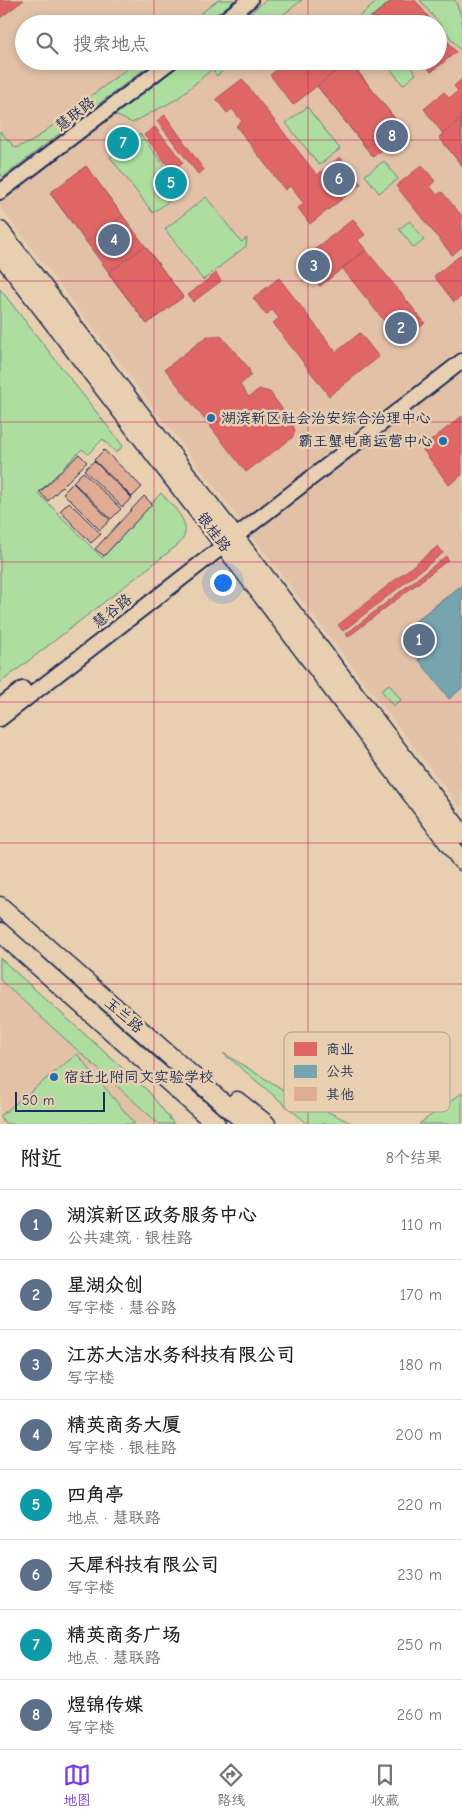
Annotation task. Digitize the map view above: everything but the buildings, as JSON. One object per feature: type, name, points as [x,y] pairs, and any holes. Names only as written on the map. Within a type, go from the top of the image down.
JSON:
[{"type":"street","points":[[231,15],[250,0]]},
{"type":"street","name":"慧联路","points":[[0,192],[158,70]]},
{"type":"street","name":"银桂路","points":[[0,231],[230,536],[459,846]]},
{"type":"street","name":"银桂路","points":[[0,253],[230,536]]},
{"type":"street","name":"慧谷路","points":[[0,706],[462,361]]},
{"type":"street","name":"慧谷路","points":[[0,719],[230,536]]},
{"type":"street","name":"玉兰路","points":[[0,906],[247,1124]]},
{"type":"street","name":"玉兰路","points":[[0,932],[216,1124]]},
{"type":"street","points":[[181,1066],[248,1108],[266,1124]]},
{"type":"street","points":[[168,1082],[206,1124]]},
{"type":"shaded area","points":[[0,0],[462,0],[462,805],[460,807],[0,207]]},
{"type":"shaded area","name":"宿迁北附同文实验学校","points":[[0,980],[55,1030],[159,1124],[0,1124]]},
{"type":"green space","points":[[218,0],[235,0],[216,15],[199,15]]},
{"type":"green space","points":[[266,0],[302,0],[283,15],[248,15]]},
{"type":"green space","points":[[379,0],[392,0],[373,15],[361,15]]},
{"type":"green space","points":[[420,0],[455,0],[462,18],[462,52],[447,33],[447,15],[432,15]]},
{"type":"green space","points":[[125,70],[143,70],[3,177],[0,173],[0,131],[15,148],[31,142]]},
{"type":"green space","points":[[173,70],[211,70],[177,99],[132,123],[115,115]]},
{"type":"green space","points":[[213,70],[224,70],[217,76]]},
{"type":"green space","points":[[391,70],[413,70],[416,74],[403,85]]},
{"type":"green space","points":[[307,107],[340,149],[319,165],[286,123]]},
{"type":"green space","points":[[140,134],[183,190],[153,213],[110,157]]},
{"type":"green space","points":[[384,161],[398,179],[379,193],[365,175]]},
{"type":"green space","points":[[206,197],[241,242],[247,238],[246,246],[203,280],[165,229]]},
{"type":"green space","points":[[410,221],[424,240],[414,248],[399,229]]},
{"type":"green space","points":[[0,289],[123,446],[116,453],[103,439],[88,454],[82,449],[38,493],[102,558],[161,493],[181,517],[185,531],[184,537],[179,544],[0,683]]},
{"type":"green space","points":[[389,684],[401,700],[393,706],[381,690]]},
{"type":"green space","points":[[0,958],[149,1092],[174,1124],[159,1124],[0,980]]},
{"type":"green space","points":[[223,1053],[284,1090],[284,1104]]},
{"type":"green space","points":[[77,1054],[135,1124],[6,1124],[0,1116]]},
{"type":"green space","points":[[462,1093],[462,1122],[460,1124],[419,1124],[436,1112],[450,1112],[450,1102]]},
{"type":"green space","points":[[294,1112],[329,1112],[353,1124],[308,1124]]},
{"type":"place","name":"煜锦传媒","points":[[392,136]]},
{"type":"place","name":"精英商务广场","points":[[123,143]]},
{"type":"place","name":"天犀科技有限公司","points":[[339,179]]},
{"type":"place","name":"四角亭","points":[[171,183]]},
{"type":"place","name":"精英商务大厦","points":[[114,240]]},
{"type":"place","name":"江苏大洁水务科技有限公司","points":[[314,266]]},
{"type":"place","name":"星湖众创","points":[[401,328]]},
{"type":"place","name":"湖滨新区社会治安综合治理中心","points":[[211,418]]},
{"type":"place","name":"霸王蟹电商运营中心","points":[[443,441]]},
{"type":"place","name":"湖滨新区政务服务中心","points":[[419,640]]},
{"type":"place","name":"宿迁北附同文实验学校","points":[[54,1077]]}]
